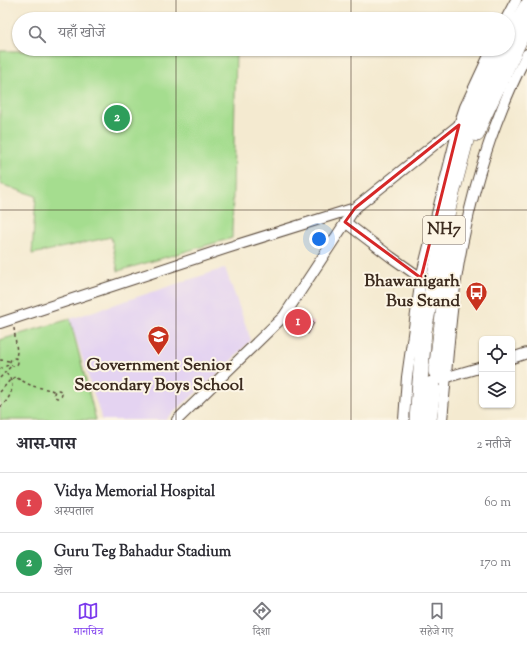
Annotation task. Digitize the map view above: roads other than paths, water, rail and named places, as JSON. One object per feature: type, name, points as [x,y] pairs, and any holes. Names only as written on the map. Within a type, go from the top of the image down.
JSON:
[{"type":"highway","points":[[515,27],[527,6]]},
{"type":"highway","name":"NH7","points":[[515,50],[527,24]]},
{"type":"highway","name":"NH7","points":[[430,420],[424,331],[449,206],[475,106],[500,56]]},
{"type":"highway","name":"NH7","points":[[441,374],[452,245],[460,189],[481,122],[512,56]]},
{"type":"highway","name":"NH7","points":[[417,420],[427,387]]},
{"type":"street","points":[[510,12],[516,0]]},
{"type":"street","points":[[442,420],[441,374],[465,232],[473,197],[494,128],[527,54]]},
{"type":"street","points":[[404,420],[407,377],[421,278],[459,125],[465,107],[489,56]]},
{"type":"street","points":[[177,420],[284,316],[355,208],[459,125],[473,116]]},
{"type":"street","points":[[0,322],[355,208]]},
{"type":"street","points":[[345,222],[391,258],[421,278]]},
{"type":"street","points":[[515,357],[527,353]]},
{"type":"street","points":[[427,387],[441,374],[479,368]]},
{"type":"place","name":"Guru Teg Bahadur Stadium","points":[[117,118]]},
{"type":"place","name":"Bhawanigarh Bus Stand","points":[[476,312]]},
{"type":"place","name":"Vidya Memorial Hospital","points":[[298,322]]},
{"type":"place","name":"Government Senior Secondary Boys School","points":[[159,356]]}]
